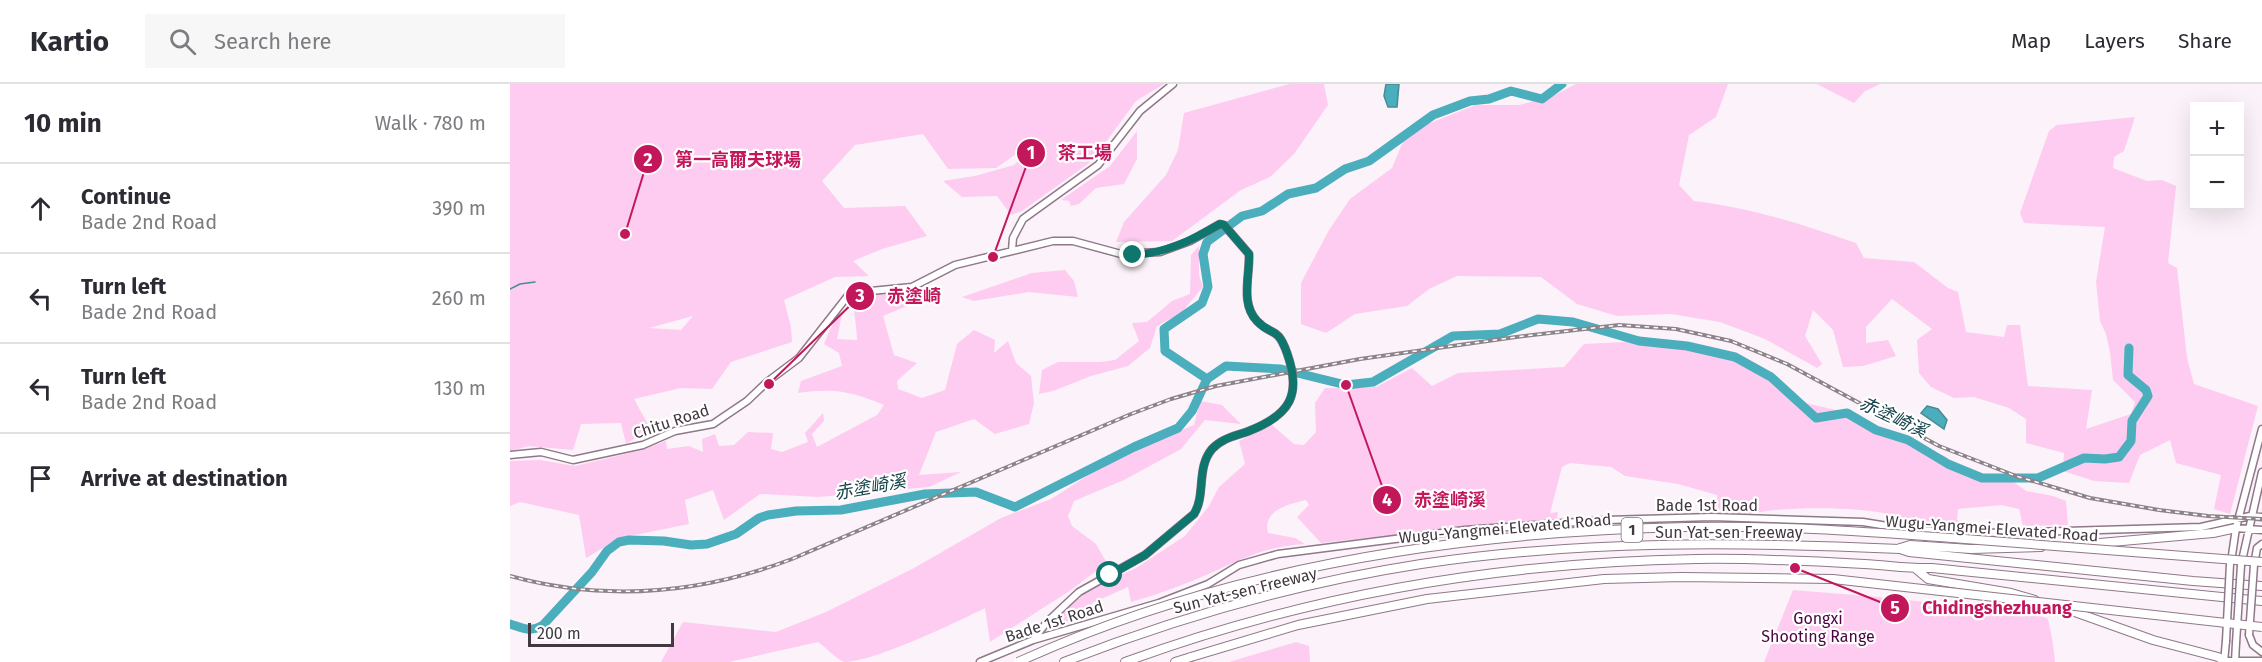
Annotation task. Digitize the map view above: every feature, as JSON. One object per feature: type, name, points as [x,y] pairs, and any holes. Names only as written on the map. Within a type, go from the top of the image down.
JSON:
[{"type":"highway","name":"Wugu-Yangmei Elevated Road","points":[[1018,662],[1053,646],[1152,610],[1257,579],[1402,550],[1542,534],[1686,527],[1834,530],[2258,563]]},
{"type":"highway","points":[[1900,549],[1910,545],[1971,549],[2050,547],[2203,534],[2236,528]]},
{"type":"highway","name":"Sun Yat-sen Freeway","points":[[1064,662],[1203,612],[1276,593],[1422,564],[1524,553],[1654,545],[1810,545],[1900,549],[1909,552],[2262,586]]},
{"type":"highway","name":"Sun Yat-sen Freeway","points":[[1125,662],[1181,641],[1262,617],[1393,588],[1492,573],[1638,561],[1761,559],[1916,569],[1932,568],[2262,601]]},
{"type":"highway","points":[[1916,569],[1928,579],[2011,592],[2153,640],[2218,657],[2224,661]]},
{"type":"highway","points":[[1175,662],[1298,625],[1427,599],[1604,579],[1680,577],[1833,579],[2262,627]]},
{"type":"street","points":[[1012,250],[1013,238],[1023,219],[1098,165],[1140,111],[1173,84]]},
{"type":"street","name":"Chitu Road","points":[[510,455],[541,452],[573,459],[630,448],[675,431],[713,424],[747,401],[767,382],[799,358],[849,293],[912,287],[955,265],[1012,250],[1065,240],[1121,254],[1145,254],[1176,248],[1220,224],[1224,225],[1249,254],[1247,301],[1253,315],[1257,321],[1278,334],[1291,366],[1294,377],[1290,403],[1276,416],[1252,430],[1224,440],[1211,450],[1202,472],[1201,497],[1199,507],[1194,514],[1145,555],[1079,592],[1047,622],[1033,640]]},
{"type":"street","points":[[2262,429],[2238,519],[2230,564],[2224,661],[2262,661]]},
{"type":"street","points":[[2235,662],[2241,565],[2250,516],[2262,472]]},
{"type":"street","name":"Bade 1st Road","points":[[980,662],[1033,640],[1159,603],[1208,584],[1239,565],[1295,551],[1464,531],[1606,520],[1712,517],[1863,522],[1905,529],[2038,532],[2201,527],[2250,516],[2262,517]]},
{"type":"street","points":[[2236,528],[2262,530]]},
{"type":"street","points":[[2262,544],[2257,548],[2258,563],[2249,635],[2253,645],[2262,652]]},
{"type":"green space","points":[[510,84],[1164,84],[1136,101],[1092,161],[1022,211],[1011,215],[997,196],[962,197],[943,181],[975,176],[1014,165],[1038,139],[996,168],[948,169],[923,134],[855,145],[822,181],[844,208],[905,206],[927,236],[882,249],[853,261],[869,276],[835,277],[784,300],[791,327],[792,342],[731,362],[712,389],[681,388],[634,399],[650,428],[626,444],[621,423],[581,424],[573,450],[529,446],[510,451]],"holes":[[[693,316],[681,330],[649,328]]]},
{"type":"green space","points":[[1289,84],[1324,84],[1328,105],[1294,154],[1270,177],[1241,190],[1172,241],[1116,242],[1124,222],[1166,175],[1178,150],[1184,113]]},
{"type":"green space","points":[[1576,84],[1728,84],[1716,117],[1689,135],[1679,185],[1694,201],[1756,212],[1836,236],[1856,243],[1864,258],[1914,262],[1948,288],[1958,292],[1966,332],[2004,337],[2007,325],[2020,325],[2028,386],[2092,390],[2086,429],[2131,414],[2135,402],[2113,380],[2110,352],[2100,321],[2096,282],[2105,227],[2024,223],[2020,213],[2049,131],[2057,125],[2135,117],[2124,151],[2114,157],[2113,168],[2147,181],[2162,180],[2176,186],[2168,263],[2177,268],[2187,358],[2194,384],[2258,406],[2230,514],[2214,509],[2221,475],[2176,463],[2170,440],[2140,455],[2129,483],[2094,481],[2063,471],[2064,453],[2026,443],[2026,419],[2009,408],[1974,397],[1954,398],[1931,387],[1919,373],[1917,340],[1932,329],[1892,299],[1866,327],[1866,343],[1888,340],[1896,356],[1863,366],[1843,367],[1833,330],[1813,310],[1805,336],[1822,364],[1817,368],[1765,339],[1720,322],[1671,314],[1617,316],[1577,304],[1541,277],[1457,276],[1429,289],[1407,306],[1355,314],[1326,333],[1301,324],[1301,283],[1329,230],[1350,199],[1392,168],[1407,132],[1476,105],[1519,105],[1553,96]]},
{"type":"green space","points":[[1817,84],[1880,84],[1865,91],[1854,103]]},
{"type":"green space","points":[[1137,131],[1137,159],[1124,184],[1096,188],[1079,204],[1071,206],[1069,201],[1061,200],[1110,166]]},
{"type":"green space","points":[[1199,246],[1199,275],[1203,287],[1181,313],[1157,326],[1150,348],[1128,366],[1039,394],[1042,370],[1058,362],[1115,360],[1139,341],[1132,323],[1147,322],[1172,301],[1190,294],[1191,255]]},
{"type":"green space","points":[[1065,270],[1074,281],[1078,297],[1029,292],[974,301],[962,297],[1032,273]]},
{"type":"green space","points":[[895,293],[916,296],[912,304],[883,316],[894,355],[917,363],[897,381],[898,389],[922,398],[945,390],[957,344],[974,330],[995,340],[994,353],[1008,341],[1016,363],[1031,376],[1034,403],[1029,424],[995,434],[974,419],[936,432],[919,475],[961,472],[929,487],[819,497],[760,494],[724,520],[713,490],[685,500],[689,524],[620,538],[586,558],[579,515],[520,502],[510,506],[510,461],[540,460],[575,466],[642,450],[666,441],[667,449],[689,446],[703,452],[702,439],[715,434],[719,446],[734,445],[748,432],[773,433],[771,449],[782,452],[808,442],[805,433],[823,413],[824,421],[812,434],[817,447],[877,415],[884,405],[852,394],[832,391],[798,393],[801,381],[842,366],[839,353],[824,344],[837,314],[842,314],[837,339],[857,340],[855,296]]},
{"type":"green space","points":[[1624,342],[1691,349],[1751,364],[1801,402],[1840,411],[1903,441],[1945,456],[1980,480],[2007,477],[2026,491],[2066,501],[2068,525],[2023,526],[2019,509],[2001,505],[1958,509],[1957,520],[1965,525],[1901,524],[1891,515],[1880,512],[1834,508],[1802,508],[1738,515],[1718,508],[1717,495],[1678,484],[1625,476],[1611,467],[1570,463],[1562,467],[1550,513],[1558,512],[1557,521],[1439,530],[1321,543],[1297,517],[1309,505],[1306,500],[1278,509],[1267,525],[1268,533],[1295,538],[1305,544],[1258,553],[1183,585],[1131,602],[1128,587],[1092,603],[1091,612],[1049,628],[1089,589],[1136,568],[1185,536],[1209,506],[1219,487],[1245,464],[1239,441],[1272,425],[1294,444],[1304,445],[1316,432],[1315,403],[1325,388],[1376,387],[1412,368],[1432,386],[1458,373],[1564,367],[1584,344]]},
{"type":"green space","points":[[1200,401],[1222,405],[1241,424],[1205,420],[1181,449],[1124,480],[1074,501],[1068,516],[1072,526],[1096,544],[1107,563],[1068,592],[990,642],[985,608],[894,649],[858,660],[844,662],[818,642],[729,662],[661,662],[683,622],[776,632],[826,612],[914,568],[1001,518],[1051,499],[1120,455],[1194,425]]},
{"type":"green space","name":"Gongxi Shooting Range","points":[[1793,590],[1891,598],[2047,618],[2055,662],[1764,662]]},
{"type":"green space","points":[[1296,642],[1309,646],[1310,662],[1229,662]]},
{"type":"water","points":[[1386,84],[1399,84],[1397,107],[1388,107],[1384,96]]},
{"type":"water","points":[[1927,406],[1938,409],[1947,420],[1944,429],[1921,413]]},
{"type":"waterway","points":[[1207,379],[1165,351],[1164,329],[1202,303],[1208,287],[1203,254],[1207,242],[1242,216],[1262,211],[1288,194],[1316,188],[1345,169],[1369,161],[1433,115],[1470,101],[1489,99],[1511,91],[1542,99],[1562,84]]},
{"type":"waterway","points":[[510,289],[520,284],[535,282]]},
{"type":"waterway","name":"赤塗崎溪","points":[[510,624],[530,629],[543,625],[592,572],[607,551],[619,542],[629,540],[664,541],[691,545],[707,544],[736,534],[759,518],[768,515],[796,511],[841,510],[925,494],[976,492],[1015,507],[1134,447],[1178,428],[1192,411],[1207,379],[1226,366],[1281,369],[1346,385],[1373,382],[1453,336],[1500,334],[1538,319],[1573,322],[1639,341],[1687,346],[1735,357],[1771,377],[1816,418],[1847,413],[1876,430],[1908,440],[1948,464],[1982,478],[2038,478],[2084,458],[2119,457],[2131,441],[2132,421],[2148,396],[2146,390],[2128,375],[2129,348]]},
{"type":"railway","points":[[510,576],[581,589],[617,591],[687,587],[722,580],[792,559],[1131,414],[1216,386],[1360,359],[1619,325],[1676,329],[1731,341],[1787,364],[1939,446],[2016,476],[2090,498],[2208,516],[2262,519]]},
{"type":"place","name":"第一高爾夫球場","points":[[625,234]]},
{"type":"place","name":"茶工場","points":[[993,257]]},
{"type":"place","name":"赤塗崎","points":[[769,384]]},
{"type":"place","name":"赤塗崎溪","points":[[1346,385]]},
{"type":"place","name":"Chidingshezhuang","points":[[1795,568]]},
{"type":"route","points":[[1110,575],[1145,555],[1177,531],[1194,514],[1199,507],[1201,497],[1202,472],[1211,450],[1224,440],[1252,430],[1276,416],[1290,403],[1294,387],[1294,377],[1283,342],[1278,334],[1257,321],[1247,301],[1249,254],[1224,225],[1220,224],[1176,248],[1133,255]]}]
